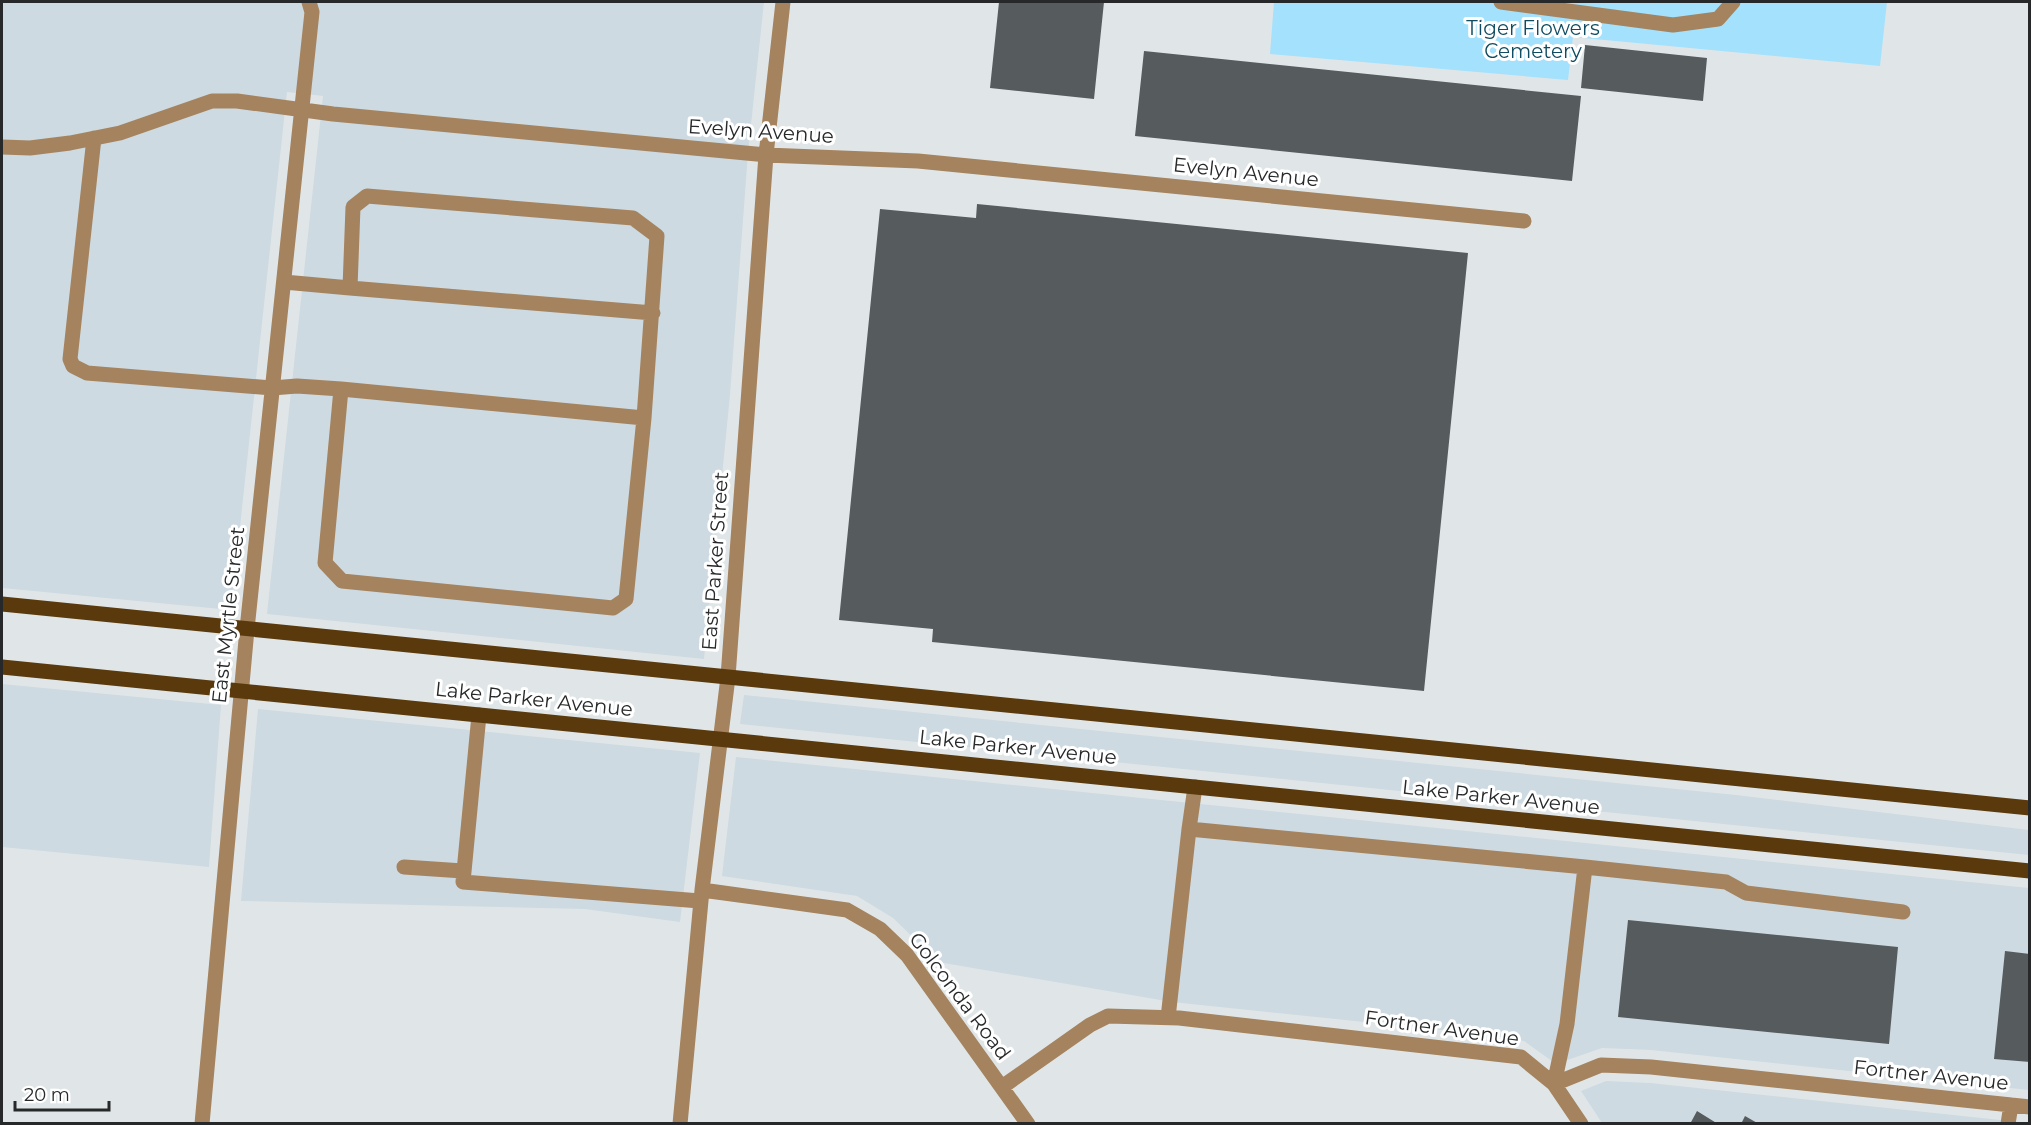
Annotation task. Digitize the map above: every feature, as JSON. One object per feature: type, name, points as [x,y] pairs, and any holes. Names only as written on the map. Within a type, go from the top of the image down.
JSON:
[{"type":"main road","name":"Lake Parker Avenue","points":[[2,604],[2030,808]]},
{"type":"main road","name":"Lake Parker Avenue","points":[[2,667],[2030,871]]},
{"type":"street","name":"East Myrtle Street","points":[[202,1124],[247,629],[303,110],[312,12],[309,2]]},
{"type":"street","name":"East Parker Street","points":[[680,1124],[701,895],[728,677],[766,155],[783,2]]},
{"type":"street","points":[[1501,2],[1673,25],[1718,19],[1733,2]]},
{"type":"street","name":"Evelyn Avenue","points":[[2,147],[30,148],[120,133],[212,101],[237,101],[303,110],[766,155],[918,161],[1524,221]]},
{"type":"street","points":[[94,138],[70,358],[73,366],[87,374],[272,388],[297,386],[341,389],[644,417]]},
{"type":"street","points":[[341,389],[325,564],[342,581],[612,608],[626,599],[644,417],[657,236],[633,218],[366,196],[353,207],[350,288]]},
{"type":"street","points":[[284,282],[652,313]]},
{"type":"street","points":[[404,867],[464,871],[479,715]]},
{"type":"street","points":[[1168,1018],[1195,787]]},
{"type":"street","points":[[1189,829],[1726,882],[1746,893],[1903,912]]},
{"type":"street","points":[[1581,1124],[1554,1084],[1567,1024],[1585,867]]},
{"type":"street","name":"Golconda Road","points":[[464,871],[463,882],[701,895],[847,910],[880,929],[907,955],[1028,1124]]},
{"type":"street","name":"Fortner Avenue","points":[[1002,1087],[1089,1025],[1108,1016],[1168,1018],[1486,1051],[1521,1057],[1554,1084],[1601,1065],[1651,1067],[2030,1107]]},
{"type":"street","points":[[2008,1124],[2011,1104]]},
{"type":"shaded area","points":[[2,2],[764,2],[748,153],[730,395],[704,659],[267,614],[323,96],[287,92],[231,610],[2,588]]},
{"type":"shaded area","points":[[2,684],[221,705],[209,867],[2,847]]},
{"type":"shaded area","points":[[744,695],[1736,795],[2029,830],[2029,855],[740,724]]},
{"type":"shaded area","points":[[258,709],[700,753],[680,922],[585,909],[241,901]]},
{"type":"shaded area","points":[[736,757],[2029,888],[2029,1090],[1651,1050],[1602,1048],[1556,1064],[1524,1041],[1489,1035],[1172,1002],[932,961],[922,946],[893,918],[857,896],[722,876]]},
{"type":"shaded area","points":[[1606,1081],[1650,1083],[2029,1123],[1602,1123],[1581,1091]]},
{"type":"green space","name":"Tiger Flowers Cemetery","points":[[1274,2],[1887,2],[1880,66],[1573,37],[1568,80],[1270,54]]},
{"type":"building","points":[[999,2],[1104,2],[1094,99],[990,88]]},
{"type":"building","points":[[1585,45],[1707,58],[1703,101],[1581,88]]},
{"type":"building","points":[[1144,51],[1581,96],[1572,181],[1135,136]]},
{"type":"building","points":[[977,204],[1468,253],[1424,691],[932,642],[933,629],[839,620],[880,209],[976,218]]},
{"type":"building","points":[[1628,920],[1898,947],[1889,1044],[1618,1017]]},
{"type":"building","points":[[2005,951],[2030,954],[2030,1062],[1994,1059]]},
{"type":"building","points":[[1697,1111],[1718,1124],[1690,1124]]},
{"type":"building","points":[[1745,1116],[1759,1124],[1741,1124]]}]
